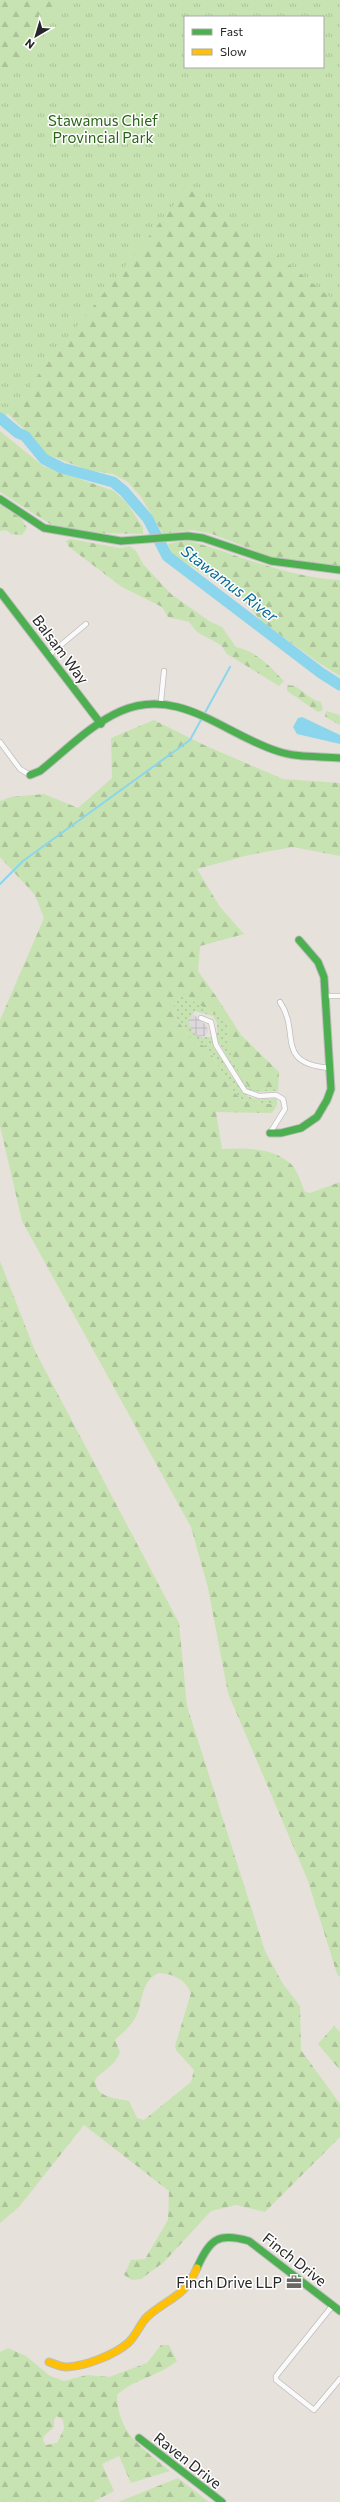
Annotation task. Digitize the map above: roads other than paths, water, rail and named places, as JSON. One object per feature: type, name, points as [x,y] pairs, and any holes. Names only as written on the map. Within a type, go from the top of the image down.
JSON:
[{"type":"street","points":[[0,499],[44,528],[93,538],[147,540],[188,536],[207,539],[271,562],[340,570]]},
{"type":"street","name":"Balsam Way","points":[[0,592],[50,655],[101,724]]},
{"type":"street","points":[[50,655],[86,624]]},
{"type":"street","points":[[161,701],[164,671]]},
{"type":"street","points":[[0,742],[20,769],[30,776],[40,771],[101,724],[129,707],[161,701],[192,708],[255,743],[278,752],[340,758]]},
{"type":"street","points":[[270,1133],[282,1133],[313,1122],[328,1102],[331,1089],[324,977],[318,962],[298,940]]},
{"type":"street","points":[[326,996],[340,996]]},
{"type":"street","points":[[280,1002],[287,1014],[291,1045],[298,1057],[311,1066],[329,1068]]},
{"type":"street","points":[[201,1018],[210,1022],[216,1045],[245,1091],[259,1096],[276,1095],[283,1099],[285,1109],[270,1133]]},
{"type":"street","name":"Finch Drive","points":[[49,2362],[60,2367],[72,2367],[124,2347],[133,2338],[145,2318],[170,2303],[182,2293],[193,2277],[203,2252],[214,2242],[224,2237],[237,2236],[250,2241],[340,2311]]},
{"type":"street","points":[[333,2305],[276,2376],[276,2380],[314,2410],[340,2378]]},
{"type":"street","name":"Raven Drive","points":[[139,2438],[222,2502]]},
{"type":"water","points":[[302,717],[340,735],[340,744],[297,734],[293,727],[298,718]]},
{"type":"waterway","name":"Stawamus River","points":[[0,418],[18,433],[25,436],[44,459],[62,468],[113,482],[124,491],[148,519],[167,556],[321,673],[340,685]]},
{"type":"waterway","points":[[0,884],[23,861],[190,740],[230,667]]},
{"type":"place","name":"Finch Drive LLP","points":[[294,2282]]},
{"type":"park label","name":"Stawamus Chief Provincial Park","points":[[103,128]]}]
